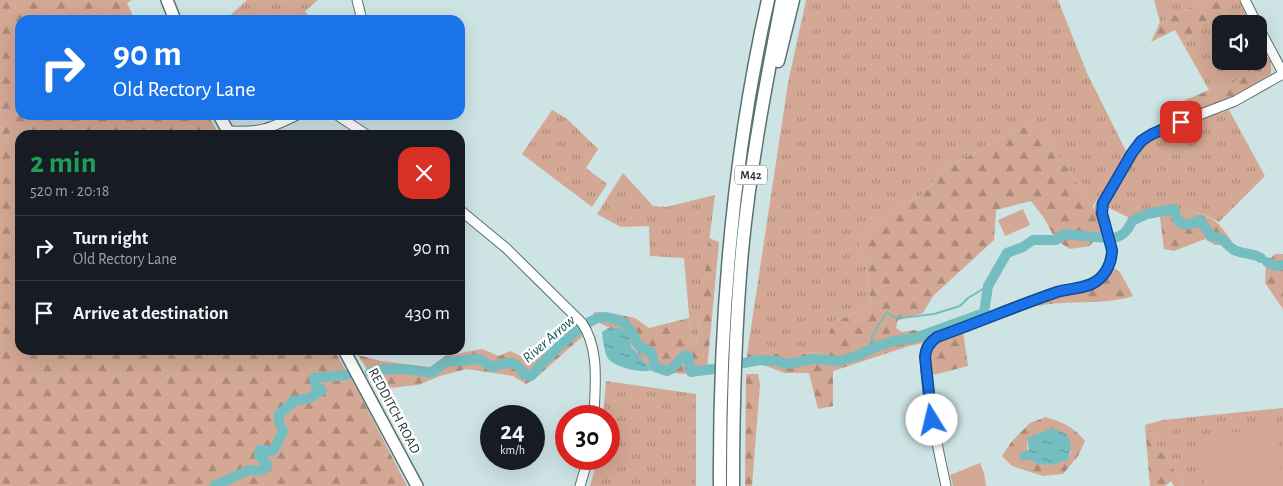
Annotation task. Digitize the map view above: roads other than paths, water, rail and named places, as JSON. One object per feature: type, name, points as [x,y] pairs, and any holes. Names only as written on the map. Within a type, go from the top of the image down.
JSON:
[{"type":"highway","name":"M42","points":[[754,65],[759,0]]},
{"type":"highway","name":"M42","points":[[720,486],[720,382],[736,190],[754,65],[768,0]]},
{"type":"highway","name":"M42","points":[[733,486],[736,351],[742,252],[756,141],[782,0]]},
{"type":"highway","name":"M42","points":[[756,141],[770,97],[793,0]]},
{"type":"main road","points":[[167,0],[173,15]]},
{"type":"main road","name":"REDDITCH ROAD","points":[[347,355],[417,486]]},
{"type":"street","points":[[358,0],[361,15]]},
{"type":"street","points":[[1245,0],[1252,15]]},
{"type":"street","points":[[946,486],[933,429],[928,393],[925,352],[930,342],[937,337],[1029,302],[1096,282],[1106,270],[1112,255],[1101,206],[1138,145],[1152,134],[1234,101],[1283,74],[1267,43]]},
{"type":"street","points":[[265,130],[286,120]]},
{"type":"street","points":[[344,120],[360,130]]},
{"type":"street","points":[[465,214],[506,248],[584,326],[591,342],[595,367],[594,405]]},
{"type":"street","points":[[580,486],[585,470]]},
{"type":"water","points":[[608,328],[621,328],[628,335],[631,346],[652,370],[628,369],[610,361],[605,351],[602,332]]},
{"type":"water","points":[[1052,428],[1067,435],[1071,443],[1068,460],[1048,465],[1037,464],[1028,459],[1020,461],[1020,453],[1029,450],[1027,438]]},
{"type":"waterway","name":"River Arrow","points":[[1110,238],[1121,235],[1132,221],[1147,214],[1174,209],[1177,219],[1182,224],[1190,224],[1200,220],[1211,236],[1222,239],[1234,250],[1261,258]]},
{"type":"waterway","name":"River Arrow","points":[[744,363],[759,360],[787,364],[814,359],[839,361],[894,341],[915,338],[984,313],[988,286],[1007,253],[1023,247],[1033,240],[1056,240],[1064,234],[1106,238]]},
{"type":"waterway","name":"River Arrow","points":[[1267,262],[1276,266],[1283,265]]},
{"type":"waterway","points":[[873,348],[872,336],[887,312],[892,316],[901,318],[934,314],[960,306],[968,298],[988,286]]},
{"type":"waterway","name":"River Arrow","points":[[370,372],[385,369],[401,369],[431,373],[446,362],[479,359],[492,367],[507,363],[515,364],[525,375],[531,376],[571,335],[590,322],[605,317],[625,324],[631,330],[637,343],[652,353],[655,367],[667,371],[687,355],[691,372],[713,369]]},
{"type":"waterway","name":"River Arrow","points":[[214,486],[249,470],[258,471],[266,468],[267,464],[259,455],[260,450],[272,451],[275,448],[283,431],[279,421],[279,414],[293,401],[310,398],[322,390],[316,386],[314,378],[347,375]]}]
